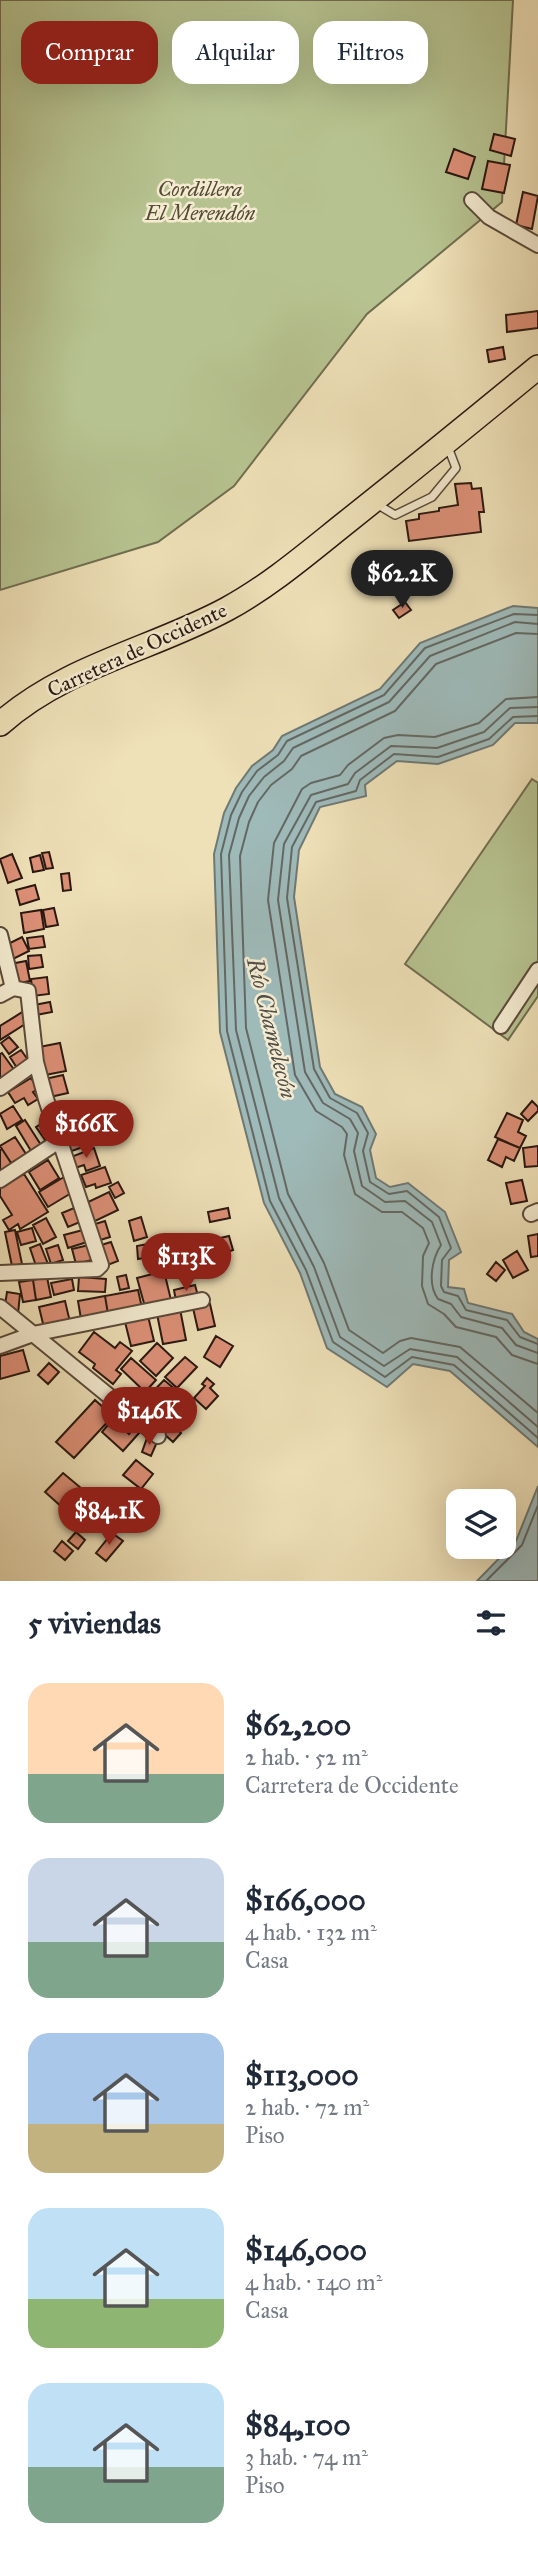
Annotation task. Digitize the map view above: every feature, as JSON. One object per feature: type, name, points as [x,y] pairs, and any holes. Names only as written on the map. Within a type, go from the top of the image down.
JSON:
[{"type":"main road","name":"Carretera de Occidente","points":[[0,724],[62,680],[228,608],[279,575],[538,367]]},
{"type":"street","points":[[472,200],[489,217],[538,244]]},
{"type":"street","points":[[0,935],[7,992],[28,992],[36,1062],[59,1141],[101,1265],[97,1269],[0,1273]]},
{"type":"street","points":[[501,1026],[538,970]]},
{"type":"street","points":[[0,1088],[36,1062]]},
{"type":"street","points":[[0,1180],[59,1141]]},
{"type":"street","points":[[0,1346],[33,1335],[202,1300]]},
{"type":"street","points":[[0,1307],[158,1436]]},
{"type":"lane","points":[[373,501],[396,515],[432,497],[456,468],[446,443]]},
{"type":"green space","name":"Cordillera El Merendón","points":[[0,0],[513,0],[502,202],[367,314],[234,486],[158,542],[0,590]]},
{"type":"green space","points":[[532,779],[538,783],[538,996],[508,1040],[405,964]]},
{"type":"water","name":"Río Chamelecón","points":[[513,606],[538,608],[538,723],[515,723],[493,745],[438,764],[397,761],[365,785],[366,796],[320,807],[299,850],[294,897],[320,1067],[335,1094],[362,1107],[376,1134],[370,1150],[376,1178],[390,1187],[408,1183],[445,1212],[461,1252],[449,1260],[448,1287],[464,1289],[468,1303],[512,1314],[524,1332],[538,1339],[538,1447],[450,1371],[413,1364],[387,1387],[327,1348],[300,1273],[264,1203],[220,1032],[214,854],[224,813],[236,788],[252,766],[273,750],[282,736],[380,689],[420,643]]},
{"type":"water","points":[[538,1486],[538,1581],[477,1581],[498,1559],[516,1559],[516,1541]]},
{"type":"building","points":[[494,134],[515,139],[511,156],[490,150]]},
{"type":"building","points":[[454,149],[475,157],[468,179],[446,172]]},
{"type":"building","points":[[488,161],[510,165],[504,193],[482,189]]},
{"type":"building","points":[[523,192],[538,196],[532,229],[516,225]]},
{"type":"building","points":[[538,311],[538,328],[507,332],[506,315]]},
{"type":"building","points":[[503,347],[505,359],[489,362],[487,350]]},
{"type":"building","points":[[471,483],[472,489],[481,488],[484,512],[479,512],[481,532],[409,541],[406,521],[419,519],[419,514],[458,505],[455,484]]},
{"type":"building","points":[[405,602],[411,610],[399,618],[393,610]]},
{"type":"building","points":[[49,852],[53,868],[46,869],[42,853]]},
{"type":"building","points":[[12,854],[22,878],[8,883],[0,859]]},
{"type":"building","points":[[40,855],[44,870],[33,872],[30,858]]},
{"type":"building","points":[[69,873],[71,890],[63,891],[61,874]]},
{"type":"building","points":[[35,885],[39,899],[20,905],[16,890]]},
{"type":"building","points":[[54,908],[58,925],[46,927],[43,910]]},
{"type":"building","points":[[41,910],[44,929],[24,933],[21,913]]},
{"type":"building","points":[[43,936],[45,947],[29,949],[27,938]]},
{"type":"building","points":[[22,937],[29,951],[11,960],[4,946]]},
{"type":"building","points":[[41,955],[43,967],[29,969],[28,956]]},
{"type":"building","points":[[26,961],[30,981],[14,984],[10,964]]},
{"type":"building","points":[[47,977],[49,994],[33,996],[31,979]]},
{"type":"building","points":[[50,1002],[52,1012],[36,1015],[34,1005]]},
{"type":"building","points":[[24,1011],[30,1021],[0,1040],[0,1026]]},
{"type":"building","points":[[9,1037],[18,1047],[9,1054],[1,1043]]},
{"type":"building","points":[[60,1043],[66,1071],[45,1075],[39,1047]]},
{"type":"building","points":[[21,1050],[28,1060],[17,1068],[10,1057]]},
{"type":"building","points":[[2,1053],[15,1071],[0,1081],[0,1054]]},
{"type":"building","points":[[63,1075],[68,1093],[50,1097],[45,1079]]},
{"type":"building","points":[[31,1078],[38,1089],[33,1092],[38,1099],[28,1105],[24,1098],[15,1103],[8,1092]]},
{"type":"building","points":[[532,1101],[538,1111],[528,1121],[521,1114]]},
{"type":"building","points":[[13,1106],[22,1120],[7,1129],[0,1114]]},
{"type":"building","points":[[507,1113],[523,1120],[518,1132],[526,1136],[520,1148],[495,1137]]},
{"type":"building","points":[[25,1120],[41,1145],[31,1151],[16,1126]]},
{"type":"building","points":[[74,1120],[78,1132],[95,1126],[100,1141],[69,1152],[60,1125]]},
{"type":"building","points":[[44,1122],[53,1135],[45,1140],[36,1127]]},
{"type":"building","points":[[15,1137],[26,1154],[11,1163],[0,1146]]},
{"type":"building","points":[[498,1139],[520,1148],[514,1161],[506,1157],[502,1167],[488,1160]]},
{"type":"building","points":[[538,1146],[538,1166],[525,1167],[523,1148]]},
{"type":"building","points":[[94,1148],[100,1166],[86,1171],[84,1165],[75,1168],[71,1157]]},
{"type":"building","points":[[2,1149],[13,1166],[0,1174],[0,1150]]},
{"type":"building","points":[[48,1160],[59,1178],[40,1190],[29,1172]]},
{"type":"building","points":[[105,1167],[111,1183],[96,1188],[95,1184],[86,1187],[81,1175]]},
{"type":"building","points":[[24,1174],[48,1212],[20,1229],[18,1224],[9,1230],[3,1220],[12,1215],[0,1196],[0,1188]]},
{"type":"building","points":[[64,1177],[73,1192],[48,1207],[39,1192]]},
{"type":"building","points":[[522,1180],[527,1201],[511,1204],[506,1183]]},
{"type":"building","points":[[118,1182],[124,1193],[115,1198],[109,1187]]},
{"type":"building","points":[[109,1192],[118,1210],[93,1222],[84,1204]]},
{"type":"building","points":[[74,1208],[80,1222],[68,1227],[62,1213]]},
{"type":"building","points":[[228,1208],[230,1218],[210,1222],[208,1212]]},
{"type":"building","points":[[141,1217],[147,1237],[134,1241],[129,1221]]},
{"type":"building","points":[[46,1218],[56,1237],[43,1244],[33,1225]]},
{"type":"building","points":[[105,1221],[110,1237],[97,1241],[92,1225]]},
{"type":"building","points":[[32,1228],[36,1241],[21,1245],[17,1232]]},
{"type":"building","points":[[15,1230],[22,1264],[12,1266],[5,1232]]},
{"type":"building","points":[[83,1230],[87,1242],[68,1248],[64,1235]]},
{"type":"building","points":[[538,1234],[538,1256],[531,1257],[528,1236]]},
{"type":"building","points":[[229,1236],[233,1250],[220,1254],[216,1239]]},
{"type":"building","points":[[182,1239],[184,1251],[172,1254],[169,1242]]},
{"type":"building","points":[[111,1242],[118,1261],[105,1266],[98,1246]]},
{"type":"building","points":[[153,1243],[155,1256],[138,1259],[137,1246]]},
{"type":"building","points":[[40,1244],[48,1264],[37,1269],[30,1248]]},
{"type":"building","points":[[58,1245],[63,1260],[51,1264],[46,1249]]},
{"type":"building","points":[[89,1245],[92,1260],[76,1264],[72,1249]]},
{"type":"building","points":[[517,1251],[528,1270],[513,1278],[503,1260]]},
{"type":"building","points":[[496,1262],[505,1270],[496,1281],[487,1274]]},
{"type":"building","points":[[164,1271],[171,1300],[145,1307],[137,1278]]},
{"type":"building","points":[[126,1275],[129,1288],[120,1290],[117,1277]]},
{"type":"building","points":[[47,1277],[51,1297],[36,1300],[33,1280]]},
{"type":"building","points":[[79,1277],[106,1279],[105,1292],[78,1291]]},
{"type":"building","points":[[72,1279],[74,1290],[54,1295],[51,1283]]},
{"type":"building","points":[[33,1280],[36,1300],[23,1302],[19,1282]]},
{"type":"building","points":[[195,1285],[198,1296],[176,1301],[174,1290]]},
{"type":"building","points":[[138,1290],[142,1308],[108,1314],[105,1296]]},
{"type":"building","points":[[7,1292],[20,1294],[18,1314],[5,1305]]},
{"type":"building","points":[[105,1296],[108,1314],[81,1319],[78,1301]]},
{"type":"building","points":[[65,1301],[70,1322],[44,1328],[39,1307]]},
{"type":"building","points":[[210,1304],[215,1326],[198,1330],[193,1308]]},
{"type":"building","points":[[180,1309],[186,1340],[163,1344],[157,1314]]},
{"type":"building","points":[[148,1316],[154,1341],[131,1346],[125,1322]]},
{"type":"building","points":[[94,1332],[115,1348],[120,1342],[132,1351],[116,1370],[121,1374],[113,1384],[93,1368],[95,1364],[79,1352]]},
{"type":"building","points":[[216,1336],[233,1346],[220,1367],[204,1357]]},
{"type":"building","points":[[157,1343],[173,1358],[156,1376],[140,1361]]},
{"type":"building","points":[[23,1350],[29,1371],[0,1379],[0,1356]]},
{"type":"building","points":[[185,1357],[197,1367],[177,1388],[165,1377]]},
{"type":"building","points":[[131,1358],[156,1380],[145,1392],[121,1369]]},
{"type":"building","points":[[49,1363],[59,1372],[48,1384],[38,1375]]},
{"type":"building","points":[[207,1378],[214,1384],[210,1388],[218,1396],[206,1409],[194,1398],[205,1386],[202,1384]]},
{"type":"building","points":[[164,1380],[176,1390],[153,1415],[141,1404]]},
{"type":"building","points":[[95,1400],[113,1416],[74,1458],[56,1442]]},
{"type":"building","points":[[180,1410],[189,1419],[181,1428],[171,1419]]},
{"type":"building","points":[[113,1419],[129,1434],[135,1427],[140,1432],[123,1451],[102,1432]]},
{"type":"building","points":[[172,1424],[181,1433],[173,1442],[163,1433]]},
{"type":"building","points":[[147,1438],[157,1442],[151,1456],[142,1452]]},
{"type":"building","points":[[136,1460],[153,1474],[141,1489],[123,1475]]},
{"type":"building","points":[[63,1473],[81,1488],[63,1508],[45,1492]]},
{"type":"building","points":[[104,1494],[114,1503],[103,1514],[94,1505]]},
{"type":"building","points":[[124,1510],[139,1521],[133,1530],[118,1520]]},
{"type":"building","points":[[76,1532],[85,1540],[78,1549],[68,1541]]},
{"type":"building","points":[[112,1533],[123,1541],[106,1561],[96,1553]]},
{"type":"building","points":[[62,1541],[73,1551],[65,1560],[54,1551]]}]
